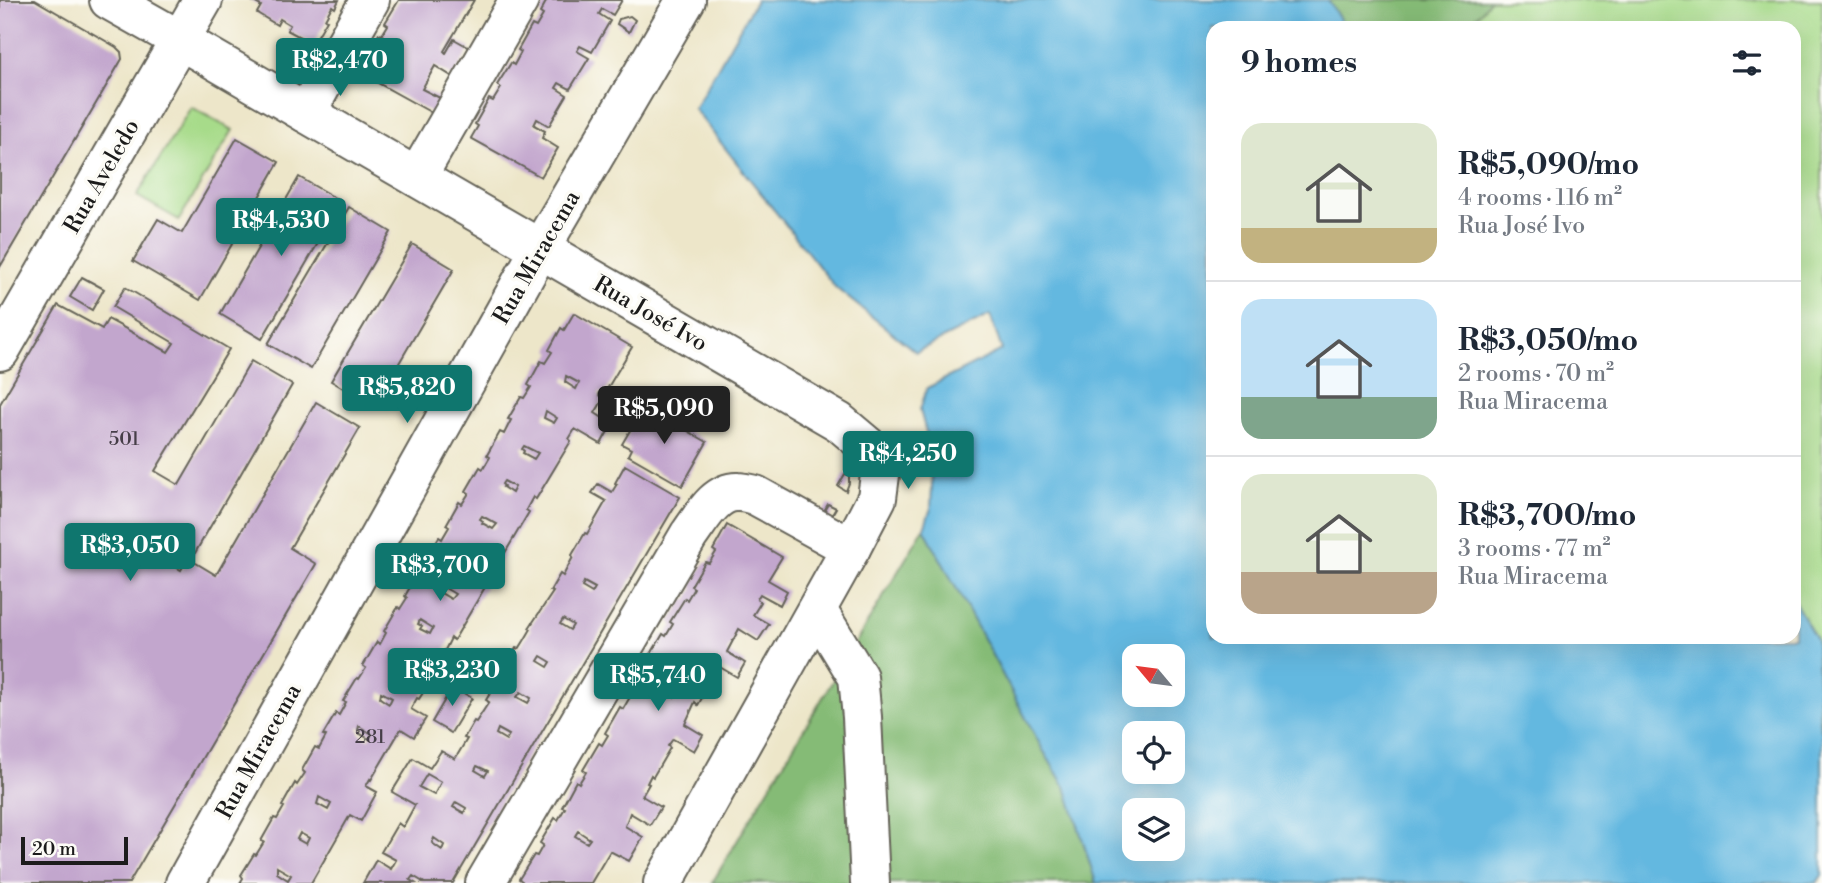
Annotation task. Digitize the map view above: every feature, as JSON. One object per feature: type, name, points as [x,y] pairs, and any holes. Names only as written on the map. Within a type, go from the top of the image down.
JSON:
[{"type":"street","name":"Rua José Ivo","points":[[109,0],[839,422],[877,454],[880,475],[877,498],[663,883]]},
{"type":"street","name":"Rua Aveledo","points":[[0,351],[203,0]]},
{"type":"street","points":[[306,113],[370,0]]},
{"type":"street","points":[[417,177],[519,0]]},
{"type":"street","name":"Rua Miracema","points":[[185,883],[540,249],[686,0]]},
{"type":"street","points":[[485,883],[676,557],[712,503],[729,492],[755,495],[851,548]]},
{"type":"street","points":[[817,610],[858,677],[870,883]]},
{"type":"green space","points":[[1328,0],[1490,0],[1471,21],[1341,21]]},
{"type":"green space","points":[[1490,0],[1822,0],[1822,730],[1816,639],[1801,613],[1801,21],[1471,21]]},
{"type":"green space","points":[[191,107],[233,130],[179,220],[137,196]]},
{"type":"green space","points":[[924,528],[1067,790],[1096,883],[712,883]]},
{"type":"water","points":[[756,0],[1328,0],[1341,21],[1206,21],[1206,644],[1801,644],[1801,613],[1816,639],[1822,730],[1822,875],[1817,883],[1096,883],[1067,790],[924,528],[931,508],[932,484],[928,440],[920,410],[927,388],[1002,350],[990,315],[916,352],[836,288],[694,109]]},
{"type":"building","points":[[0,0],[35,0],[116,47],[121,52],[122,59],[0,267]]},
{"type":"building","points":[[250,0],[339,0],[335,8],[332,6],[313,44],[287,30],[290,25],[280,19],[277,25],[257,13],[261,6]]},
{"type":"building","points":[[399,0],[474,0],[444,51],[446,53],[454,39],[470,48],[453,77],[435,66],[422,89],[440,98],[432,113],[360,73],[367,61],[364,60],[379,34],[382,35],[388,25],[385,23]]},
{"type":"building","points":[[547,0],[622,0],[613,15],[602,9],[599,14],[610,21],[592,52],[580,46],[577,51],[589,58],[570,89],[559,83],[556,88],[567,95],[549,126],[537,119],[534,125],[545,131],[542,138],[558,148],[541,177],[471,138],[478,126],[475,124],[489,99],[493,101],[501,88],[497,85],[511,63],[514,65],[521,52],[518,50],[532,25],[536,27],[543,15],[540,13]]},
{"type":"building","points":[[630,16],[635,20],[629,32],[617,24],[619,19]]},
{"type":"building","points":[[237,138],[279,162],[200,300],[133,261],[158,219],[182,233]]},
{"type":"building","points":[[299,177],[342,202],[262,339],[220,314]]},
{"type":"building","points":[[349,207],[391,232],[311,369],[268,344]]},
{"type":"building","points":[[412,244],[454,269],[374,406],[331,381]]},
{"type":"building","points":[[82,277],[104,289],[92,310],[70,297]]},
{"type":"building","points":[[125,287],[229,349],[155,471],[179,485],[251,361],[292,385],[191,560],[216,575],[316,402],[360,428],[290,548],[316,564],[129,883],[0,883],[0,404],[58,305],[102,329],[108,319],[168,352],[174,343],[113,307]],"holes":[[[147,537],[146,541],[185,563],[181,570],[142,547]]]},
{"type":"building","points":[[574,313],[632,347],[604,394],[600,392],[599,395],[604,398],[595,413],[612,424],[601,444],[575,429],[569,439],[571,441],[536,499],[533,497],[526,510],[529,512],[495,570],[492,568],[485,580],[488,582],[454,640],[451,638],[445,650],[447,652],[434,675],[438,678],[431,691],[426,688],[411,709],[426,718],[414,737],[401,729],[366,786],[377,792],[361,821],[350,815],[311,883],[240,883],[243,878],[241,875],[264,842],[261,841],[274,818],[277,819],[295,783],[297,785],[305,773],[302,770],[315,747],[319,749],[326,736],[323,735],[336,713],[339,715],[346,702],[343,701],[366,668],[363,666],[377,642],[380,644],[386,633],[384,631],[398,607],[400,609],[407,598],[405,596],[418,573],[421,574],[428,563],[425,561],[439,537],[442,539],[449,527],[446,525],[459,502],[462,504],[480,467],[483,469],[490,457],[487,455],[500,432],[504,434],[511,420],[508,419],[521,397],[524,398],[531,387],[528,385],[541,361],[545,363],[561,328],[564,330]],"holes":[[[566,376],[579,383],[576,389],[565,382]],[[546,411],[557,418],[554,423],[544,418]],[[524,446],[538,453],[534,459],[523,453]],[[504,481],[515,487],[512,493],[503,487]],[[482,516],[497,524],[493,529],[482,523]],[[462,550],[474,558],[471,564],[461,558]],[[440,585],[455,594],[451,599],[438,589]],[[420,620],[433,628],[430,634],[420,629],[422,626],[418,624]],[[399,655],[414,664],[411,670],[400,664],[401,661],[397,658]],[[381,692],[392,698],[389,704],[380,698]],[[359,726],[372,734],[369,739],[359,733]],[[319,797],[331,804],[328,810],[317,804]],[[300,833],[309,838],[306,844],[297,839]],[[277,867],[291,875],[288,880],[277,873]]]},
{"type":"building","points":[[642,410],[651,414],[653,411],[707,442],[682,486],[628,455],[631,449],[622,444]]},
{"type":"building","points":[[625,465],[680,497],[453,883],[422,883],[413,876],[410,880],[415,883],[363,883],[376,860],[391,869],[396,860],[381,852],[398,823],[403,827],[415,805],[392,792],[413,758],[430,768],[441,751],[455,759],[474,721],[476,722],[489,702],[486,700],[511,664],[508,663],[516,648],[519,649],[524,641],[531,629],[529,628],[553,592],[550,591],[560,574],[563,576],[572,555],[606,501],[592,493],[598,484],[612,492],[617,484],[615,483]],"holes":[[[584,582],[595,588],[592,593],[582,587]],[[563,619],[573,625],[570,630],[560,624]],[[541,656],[551,662],[548,667],[538,661]],[[521,692],[531,698],[528,703],[517,697]],[[498,729],[509,735],[506,740],[496,734]],[[477,766],[488,771],[485,776],[475,770]],[[427,774],[441,782],[434,795],[419,787]],[[456,802],[466,808],[464,813],[453,807]],[[434,838],[444,845],[442,850],[432,843]]]},
{"type":"building","points":[[845,474],[849,475],[846,491],[838,486]]},
{"type":"building","points":[[828,504],[836,508],[824,528],[817,523]]},
{"type":"building","points":[[727,525],[782,557],[768,580],[787,591],[780,605],[760,594],[757,599],[761,602],[753,615],[769,624],[758,641],[739,629],[727,652],[745,663],[737,677],[718,666],[698,705],[695,702],[685,724],[703,735],[694,751],[673,739],[668,746],[670,748],[653,777],[651,775],[642,796],[661,807],[650,825],[630,813],[625,826],[643,837],[629,861],[610,851],[591,883],[521,883],[519,879],[534,855],[537,856],[543,845],[540,843],[555,818],[558,820],[565,808],[562,807],[576,781],[579,783],[586,772],[583,770],[599,743],[602,745],[608,735],[605,733],[620,707],[623,709],[630,697],[627,695],[642,671],[645,673],[651,661],[648,659],[663,634],[666,636],[673,624],[670,622],[694,588],[691,586],[705,562],[709,563],[716,552],[713,550]],"holes":[[[663,684],[676,692],[674,697],[661,689]],[[578,831],[590,839],[587,843],[575,836]]]},
{"type":"building","points":[[441,680],[472,698],[451,733],[432,722],[447,696],[449,698],[451,694],[439,684]]}]
